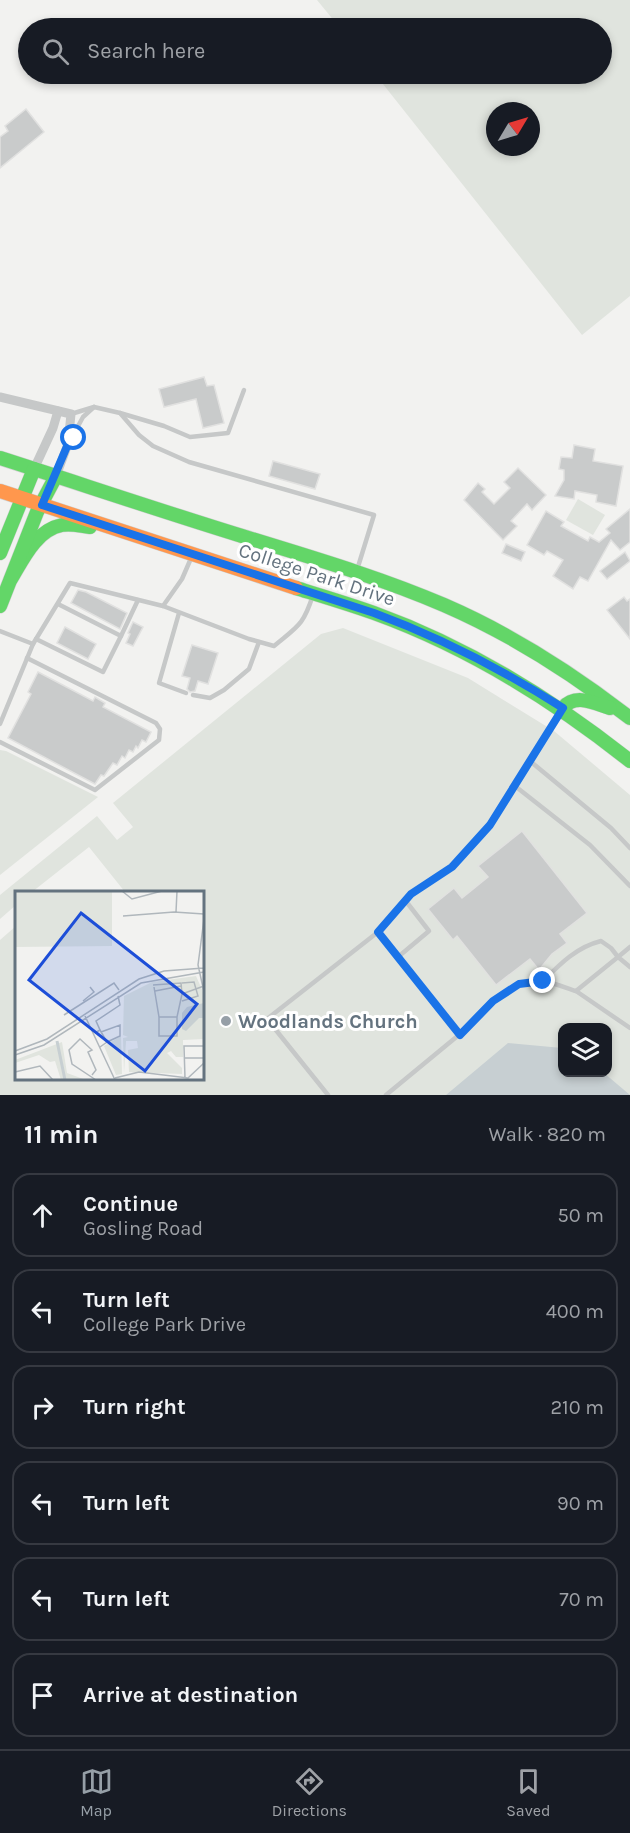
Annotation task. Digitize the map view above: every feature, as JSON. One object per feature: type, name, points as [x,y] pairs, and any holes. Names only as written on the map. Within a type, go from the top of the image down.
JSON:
[{"type":"main road","name":"College Park Drive","points":[[0,458],[356,572],[445,605],[513,639],[574,676],[628,717]]},
{"type":"main road","points":[[0,553],[34,469]]},
{"type":"main road","points":[[0,606],[56,476]]},
{"type":"main road","name":"College Park Drive","points":[[0,491],[384,616],[458,647],[495,666],[563,708],[630,761]]},
{"type":"main road","points":[[11,579],[35,543],[55,527],[65,525],[117,529]]},
{"type":"main road","points":[[563,708],[568,702],[579,699],[589,700],[628,717]]},
{"type":"street","points":[[0,397],[71,414],[68,444],[56,476]]},
{"type":"street","points":[[34,469],[53,428],[58,411]]},
{"type":"lane","points":[[71,414],[94,407],[164,426],[190,437],[228,433],[244,390]]},
{"type":"lane","points":[[68,444],[74,438],[83,417],[94,407]]},
{"type":"lane","points":[[120,413],[139,435],[153,446],[189,462],[374,515],[356,572]]},
{"type":"lane","points":[[163,606],[182,579],[193,554]]},
{"type":"lane","points":[[0,724],[33,644],[70,583],[163,606],[274,646],[301,624],[306,617],[314,593]]},
{"type":"lane","points":[[36,639],[103,672],[138,600]]},
{"type":"lane","points":[[57,604],[121,636]]},
{"type":"lane","points":[[179,613],[159,683],[186,693]]},
{"type":"lane","points":[[0,632],[33,644]]},
{"type":"lane","points":[[193,695],[210,698],[224,690],[249,669],[259,642]]},
{"type":"lane","points":[[0,742],[95,790],[159,740],[160,729],[156,723],[27,658]]},
{"type":"lane","points":[[328,1095],[267,1019],[378,932],[411,894],[452,867],[490,825],[563,708]]},
{"type":"lane","points":[[530,761],[611,828],[630,848]]},
{"type":"lane","points":[[515,786],[590,845],[630,886]]},
{"type":"lane","points":[[398,957],[429,931],[405,900]]},
{"type":"lane","points":[[378,932],[460,1035]]},
{"type":"lane","points":[[543,981],[562,962],[586,945],[601,941],[630,967]]},
{"type":"lane","points":[[576,992],[630,947]]},
{"type":"lane","points":[[386,1095],[460,1035],[493,1001],[519,984],[543,981],[576,992],[630,1028]]},
{"type":"shaded area","points":[[317,0],[630,0],[630,296],[582,335],[383,84],[612,84],[612,18],[332,18]]},
{"type":"shaded area","points":[[578,499],[605,515],[593,535],[566,520]]},
{"type":"shaded area","points":[[343,628],[468,678],[554,731],[630,795],[630,1095],[0,1095],[0,940],[15,927],[15,1080],[204,1080],[204,891],[124,891],[89,847],[33,891],[15,891],[15,906],[0,919],[0,895],[97,816],[117,840],[133,827],[113,803],[321,634]]},
{"type":"shaded area","points":[[0,750],[98,797],[0,875]]},
{"type":"shaded area","points":[[508,1043],[558,1048],[558,1077],[609,1077],[630,1095],[446,1095]]},
{"type":"building","points":[[26,109],[44,132],[0,168],[0,137],[8,131],[5,126]]},
{"type":"building","points":[[204,377],[207,386],[214,385],[224,423],[203,428],[196,399],[164,407],[159,389]]},
{"type":"building","points":[[574,445],[595,449],[593,461],[623,466],[616,506],[596,502],[597,495],[575,491],[574,499],[555,496],[564,480],[564,470],[559,469],[561,457],[572,458]]},
{"type":"building","points":[[273,461],[320,474],[315,489],[269,476]]},
{"type":"building","points":[[518,468],[546,495],[532,510],[527,504],[511,521],[517,526],[503,540],[464,500],[478,483],[485,489],[482,492],[494,504],[510,488],[504,482]]},
{"type":"building","points":[[630,509],[630,542],[620,550],[611,540],[588,581],[580,577],[573,589],[553,576],[563,560],[547,551],[544,555],[527,545],[546,511],[564,522],[561,526],[588,541],[590,537],[599,542],[610,533],[606,529]]},
{"type":"building","points":[[506,544],[525,552],[521,561],[502,553]]},
{"type":"building","points":[[625,552],[630,561],[607,579],[600,571]]},
{"type":"building","points":[[78,590],[127,613],[120,629],[71,603]]},
{"type":"building","points":[[624,597],[627,601],[630,599],[630,639],[607,610]]},
{"type":"building","points":[[133,622],[143,627],[133,646],[126,643]]},
{"type":"building","points":[[65,627],[96,644],[88,659],[57,643]]},
{"type":"building","points":[[192,645],[218,653],[208,684],[198,681],[195,691],[190,692],[187,689],[190,678],[182,676]]},
{"type":"building","points":[[38,672],[93,701],[95,697],[105,703],[103,707],[151,732],[146,742],[142,740],[133,752],[129,750],[125,758],[122,756],[117,765],[113,763],[95,784],[8,738],[31,694],[28,692]]},
{"type":"building","points":[[522,831],[587,913],[560,934],[567,943],[552,954],[539,970],[530,959],[496,985],[457,936],[453,940],[428,909],[454,888],[462,898],[488,877],[478,866]]},
{"type":"traffic: fast","points":[[0,458],[344,568],[444,605],[517,642],[586,685],[630,718]]},
{"type":"traffic: fast","points":[[0,553],[34,469]]},
{"type":"traffic: fast","points":[[0,606],[37,512],[56,476]]},
{"type":"traffic: fast","points":[[11,579],[31,546],[45,533],[65,524],[90,527]]},
{"type":"traffic: fast","points":[[296,588],[409,627],[476,658],[570,716],[630,761]]},
{"type":"traffic: fast","points":[[563,708],[568,703],[579,700],[610,708]]},
{"type":"traffic: slow","points":[[0,491],[296,588]]},
{"type":"place","name":"Woodlands Church","points":[[226,1021]]},
{"type":"route","points":[[74,438],[68,444],[62,463],[42,505],[418,629],[495,666],[563,708],[490,825],[452,867],[411,894],[378,932],[460,1035],[493,1001],[519,984],[543,981]]}]
